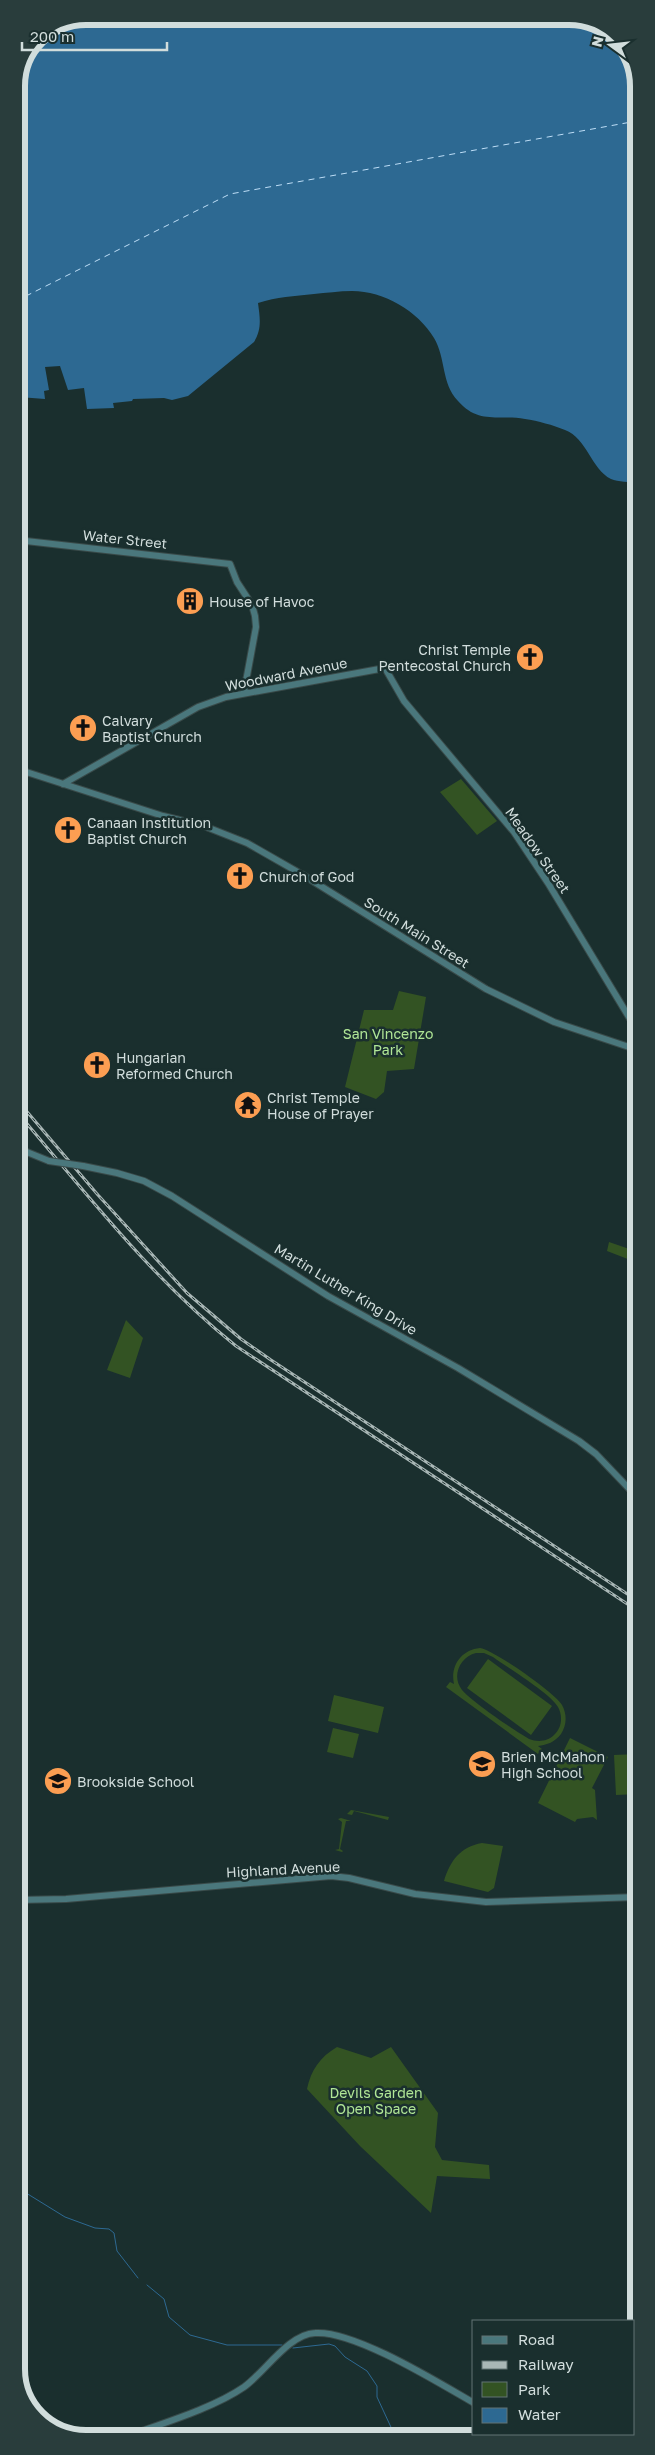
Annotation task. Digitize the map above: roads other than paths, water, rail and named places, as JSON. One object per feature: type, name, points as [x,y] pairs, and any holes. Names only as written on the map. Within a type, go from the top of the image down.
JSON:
[{"type":"main road","name":"Water Street","points":[[25,541],[230,564],[237,582],[252,605],[255,616],[256,627],[244,692]]},
{"type":"main road","name":"Woodward Avenue","points":[[63,784],[198,707],[244,692],[385,668]]},
{"type":"main road","name":"Meadow Street","points":[[385,668],[404,701],[514,832],[548,883],[630,1019]]},
{"type":"main road","name":"South Main Street","points":[[25,772],[163,816],[204,826],[247,843],[303,875],[486,989],[554,1022],[630,1047]]},
{"type":"main road","name":"Martin Luther King Drive","points":[[25,1151],[49,1161],[117,1173],[144,1181],[172,1196],[328,1296],[466,1373],[572,1436],[596,1454],[630,1490]]},
{"type":"main road","name":"Highland Avenue","points":[[25,1900],[56,1899],[331,1876],[350,1878],[415,1894],[486,1902],[630,1897]]},
{"type":"main road","points":[[142,2430],[233,2393],[252,2381],[300,2337],[316,2333],[371,2348],[472,2402]]},
{"type":"water","points":[[86,25],[573,25],[585,27],[603,35],[622,55],[629,74],[630,86],[630,482],[614,480],[604,474],[579,440],[565,430],[525,419],[482,416],[466,408],[458,401],[449,386],[438,346],[427,328],[419,319],[399,304],[364,292],[342,291],[299,295],[258,303],[260,319],[257,337],[254,342],[188,396],[172,400],[164,398],[133,399],[132,401],[113,403],[114,408],[87,409],[84,388],[68,390],[60,366],[45,367],[49,390],[44,391],[45,399],[25,397],[25,86],[26,74],[35,52],[52,35],[74,26]]},
{"type":"waterway","points":[[25,2192],[65,2217],[95,2228],[109,2229],[114,2233],[117,2251],[138,2278]]},
{"type":"waterway","points":[[147,2285],[164,2299],[169,2317],[190,2335],[227,2345],[282,2345]]},
{"type":"waterway","points":[[293,2348],[329,2344],[335,2346],[345,2357],[367,2371],[377,2386],[377,2397],[392,2430]]},
{"type":"railway","points":[[25,1109],[98,1195],[187,1293],[241,1339],[630,1596]]},
{"type":"railway","points":[[25,1122],[94,1204],[148,1264],[176,1293],[236,1346],[630,1606]]},
{"type":"place","name":"House of Havoc","points":[[190,601]]},
{"type":"place","name":"Christ Temple Pentecostal Church","points":[[530,657]]},
{"type":"place","name":"Calvary Baptist Church","points":[[83,728]]},
{"type":"place","name":"Canaan Institution Baptist Church","points":[[68,830]]},
{"type":"place","name":"Church of God","points":[[240,876]]},
{"type":"place","name":"Hungarian Reformed Church","points":[[97,1065]]},
{"type":"place","name":"Christ Temple House of Prayer","points":[[248,1105]]},
{"type":"place","name":"Brien McMahon High School","points":[[482,1764]]},
{"type":"place","name":"Brookside School","points":[[58,1781]]},
{"type":"park label","name":"San Vincenzo Park","points":[[388,1042]]},
{"type":"park label","name":"Devils Garden Open Space","points":[[376,2100]]}]
